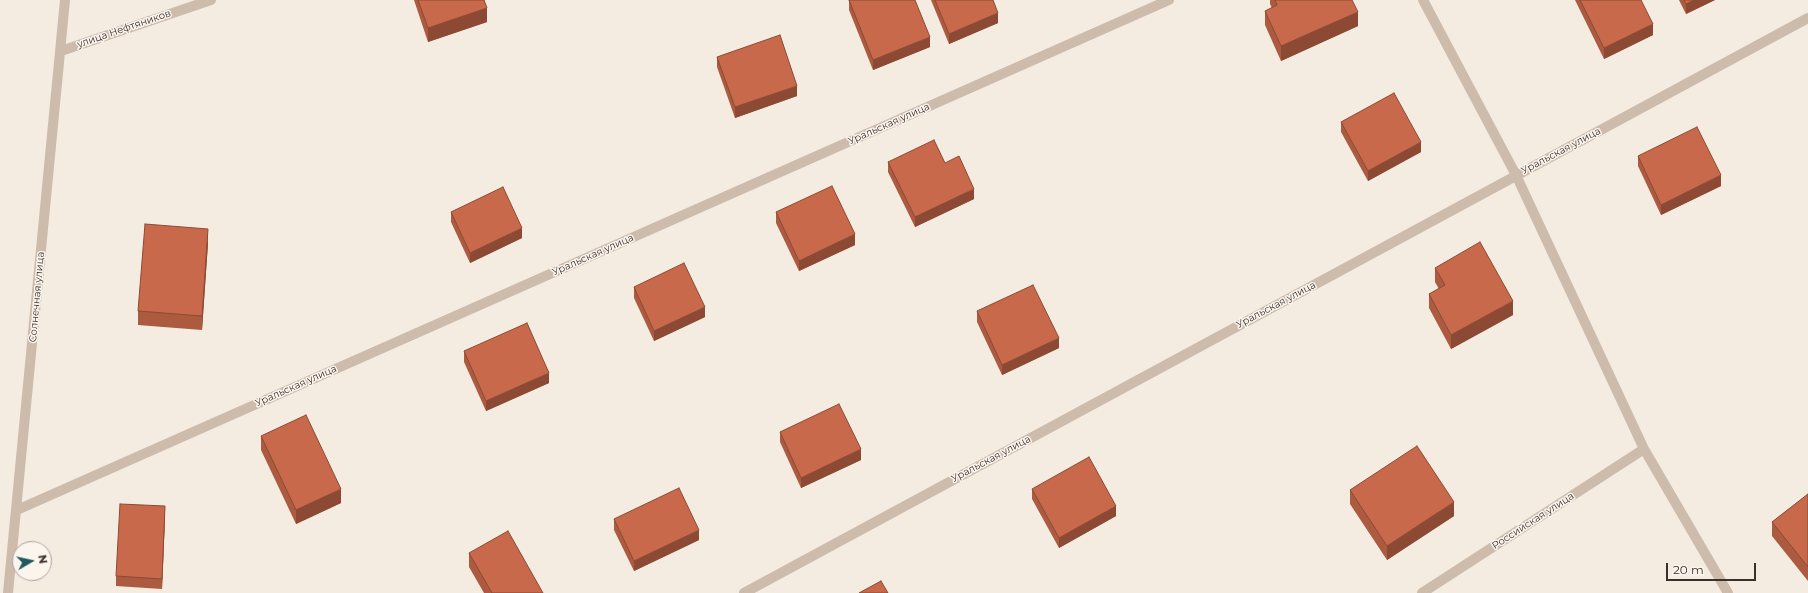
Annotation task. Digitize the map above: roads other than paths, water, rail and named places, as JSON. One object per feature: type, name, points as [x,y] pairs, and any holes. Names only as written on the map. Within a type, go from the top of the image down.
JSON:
[{"type":"street","name":"Солнечная улица","points":[[8,593],[65,0]]},
{"type":"street","name":"улица Нефтяников","points":[[61,51],[211,0]]},
{"type":"street","name":"Уральская улица","points":[[17,510],[1169,0]]},
{"type":"street","points":[[1423,0],[1516,175],[1644,449],[1728,593]]},
{"type":"street","name":"Уральская улица","points":[[744,593],[1808,18]]},
{"type":"street","name":"Российская улица","points":[[1422,593],[1644,449]]}]
